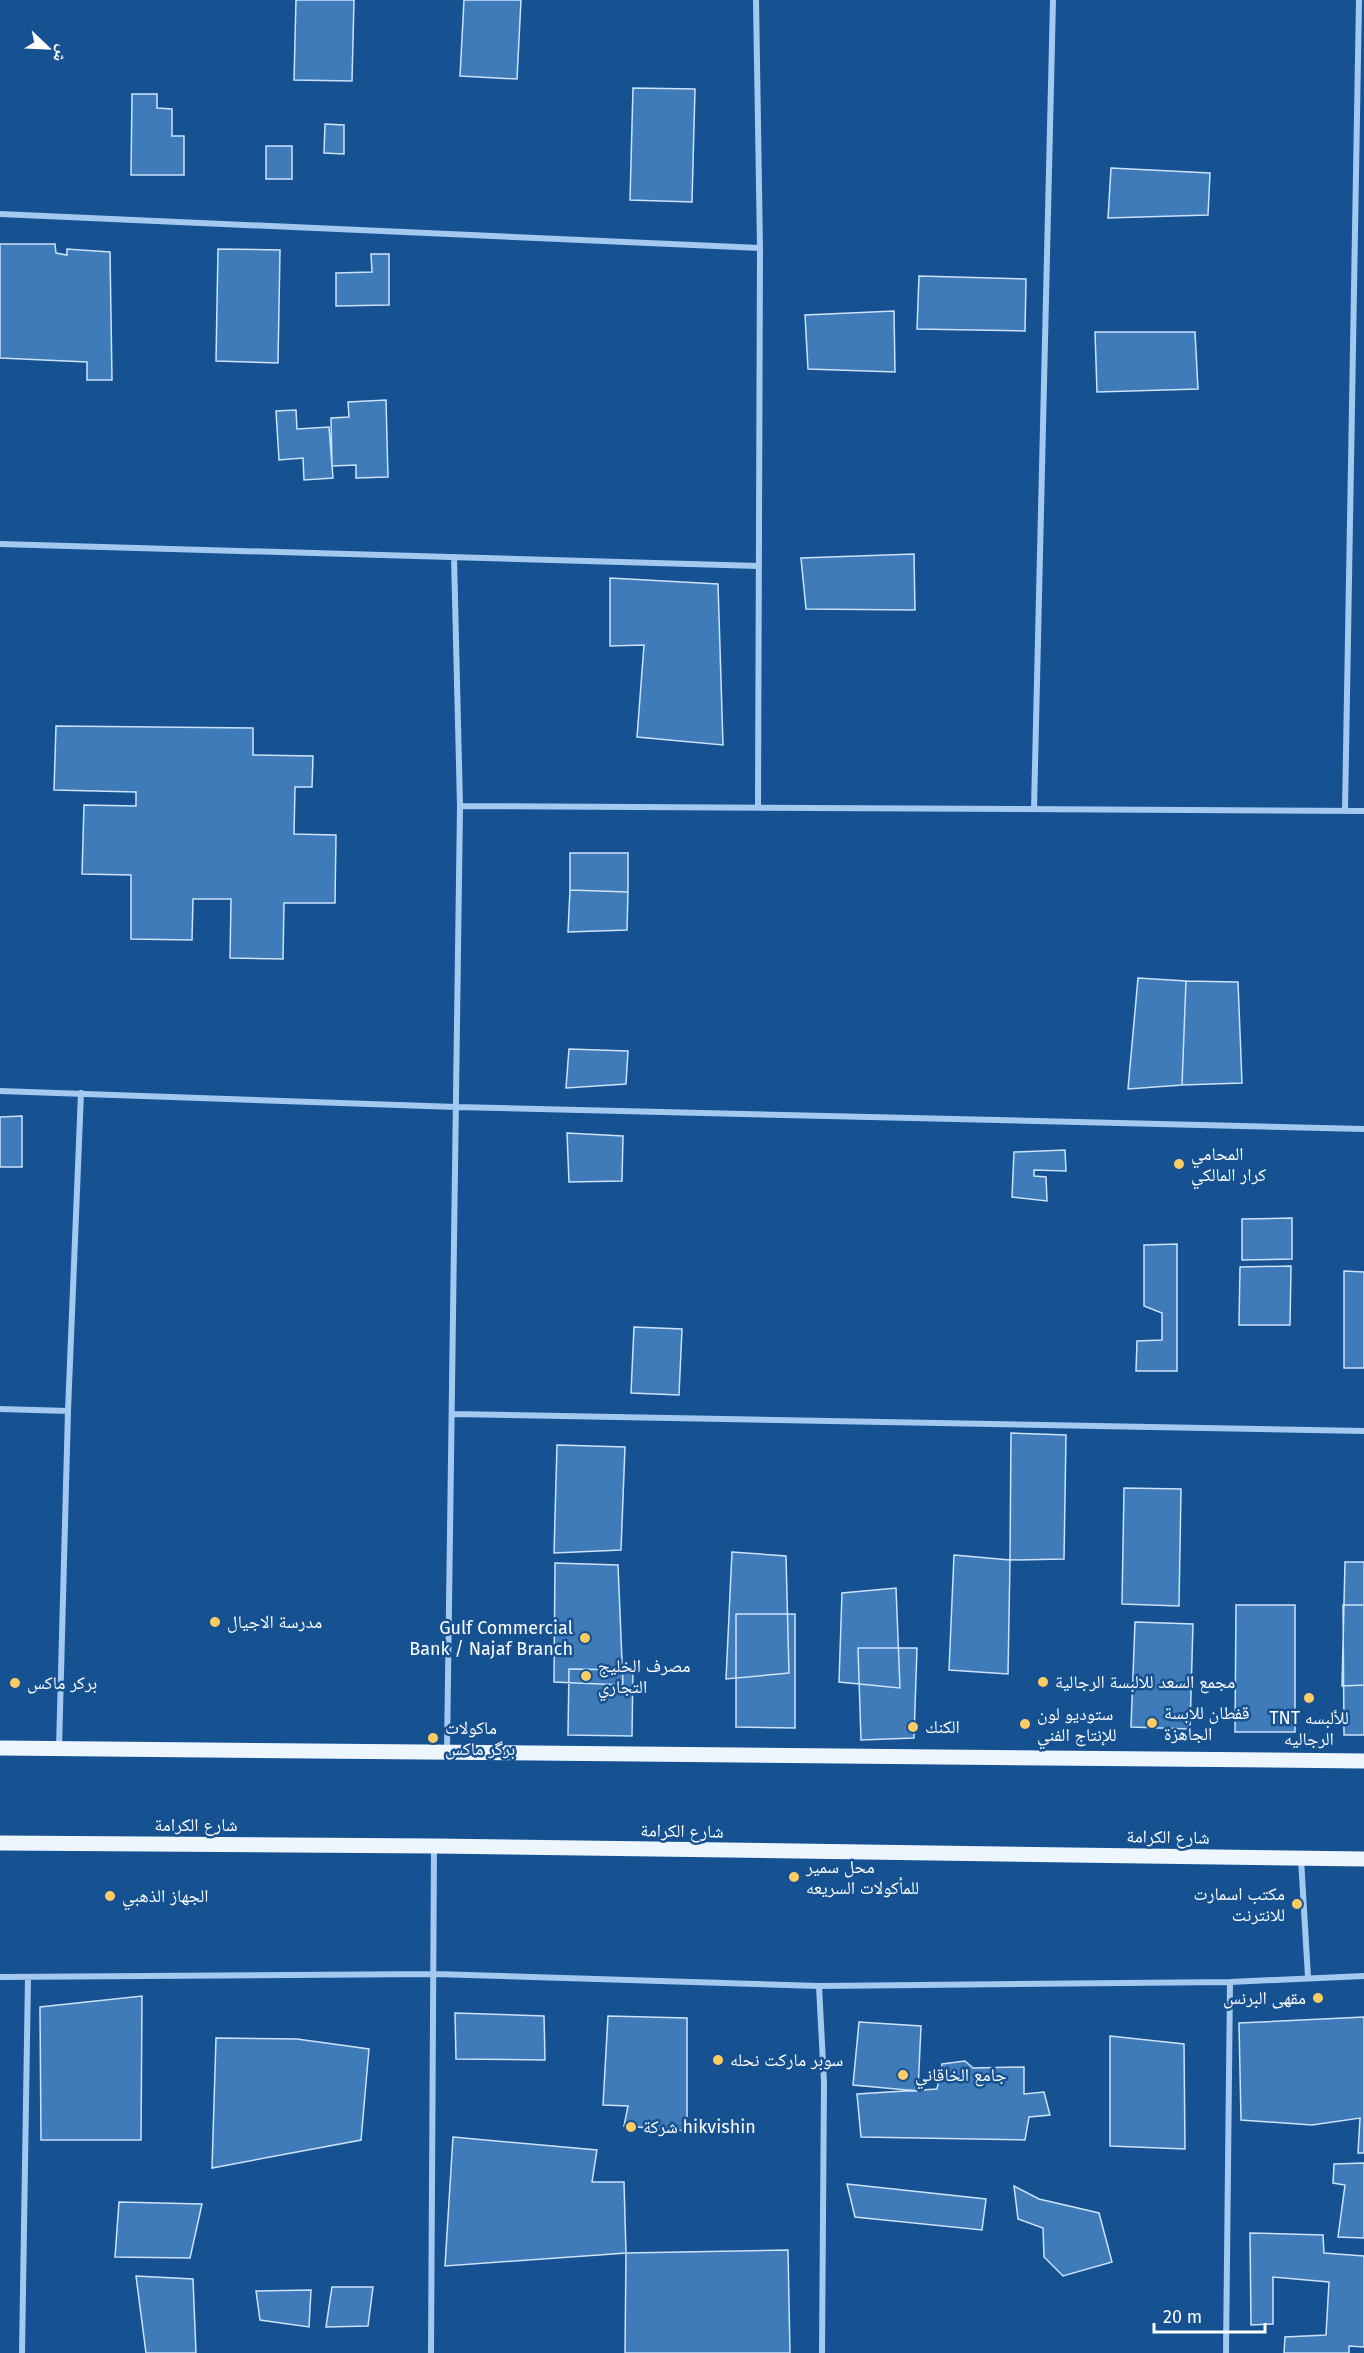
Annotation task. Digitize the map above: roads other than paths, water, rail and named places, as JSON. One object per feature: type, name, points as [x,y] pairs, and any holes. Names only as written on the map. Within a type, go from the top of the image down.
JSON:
[{"type":"main road","points":[[0,1748],[1364,1761]]},
{"type":"main road","name":"شارع الكرامة","points":[[0,1843],[434,1846],[1364,1859]]},
{"type":"street","points":[[756,0],[760,248],[758,807]]},
{"type":"street","points":[[1034,809],[1053,0]]},
{"type":"street","points":[[1346,811],[1359,0]]},
{"type":"street","points":[[0,214],[760,248]]},
{"type":"street","points":[[0,544],[759,566]]},
{"type":"street","points":[[447,1751],[460,806],[454,557]]},
{"type":"street","points":[[460,806],[1364,811]]},
{"type":"street","points":[[0,1090],[456,1107],[1364,1129]]},
{"type":"street","points":[[59,1748],[68,1411],[81,1093]]},
{"type":"street","points":[[0,1409],[68,1411]]},
{"type":"street","points":[[452,1413],[1364,1431]]},
{"type":"street","points":[[431,2353],[434,1846]]},
{"type":"street","points":[[1301,1859],[1308,1977]]},
{"type":"street","points":[[0,1977],[434,1974],[819,1986],[1230,1982],[1364,1976]]},
{"type":"street","points":[[22,2353],[28,1977]]},
{"type":"street","points":[[1226,2353],[1230,1982]]},
{"type":"street","points":[[819,1986],[824,2082],[822,2353]]},
{"type":"place","name":"المحامي كرار المالكي","points":[[1179,1164]]},
{"type":"place","name":"مدرسة الاجيال","points":[[215,1622]]},
{"type":"place","name":"Gulf Commercial Bank / Najaf Branch","points":[[585,1638]]},
{"type":"place","name":"مصرف الخليج التجاري","points":[[586,1676]]},
{"type":"place","name":"مجمع السعد للالبسة الرجالية","points":[[1043,1682]]},
{"type":"place","name":"بركر ماكس","points":[[15,1683]]},
{"type":"place","name":"TNT للألبسه الرجاليه","points":[[1309,1698]]},
{"type":"place","name":"قفطان للابسة الجاهزة","points":[[1152,1723]]},
{"type":"place","name":"ستوديو لون للإنتاج الفني","points":[[1025,1724]]},
{"type":"place","name":"الكنك","points":[[913,1727]]},
{"type":"place","name":"ماكولات برگر ماكس","points":[[433,1738]]},
{"type":"place","name":"محل سمير للمأكولات السريعه","points":[[794,1877]]},
{"type":"place","name":"الجهاز الذهبي","points":[[110,1896]]},
{"type":"place","name":"مكتب اسمارت للانترنت","points":[[1297,1904]]},
{"type":"place","name":"مقهى البرنس","points":[[1318,1998]]},
{"type":"place","name":"سوبر ماركت نحله","points":[[718,2060]]},
{"type":"place","name":"جامع الخاقاني","points":[[903,2075]]},
{"type":"place","name":"شركة hikvishin","points":[[631,2127]]}]
